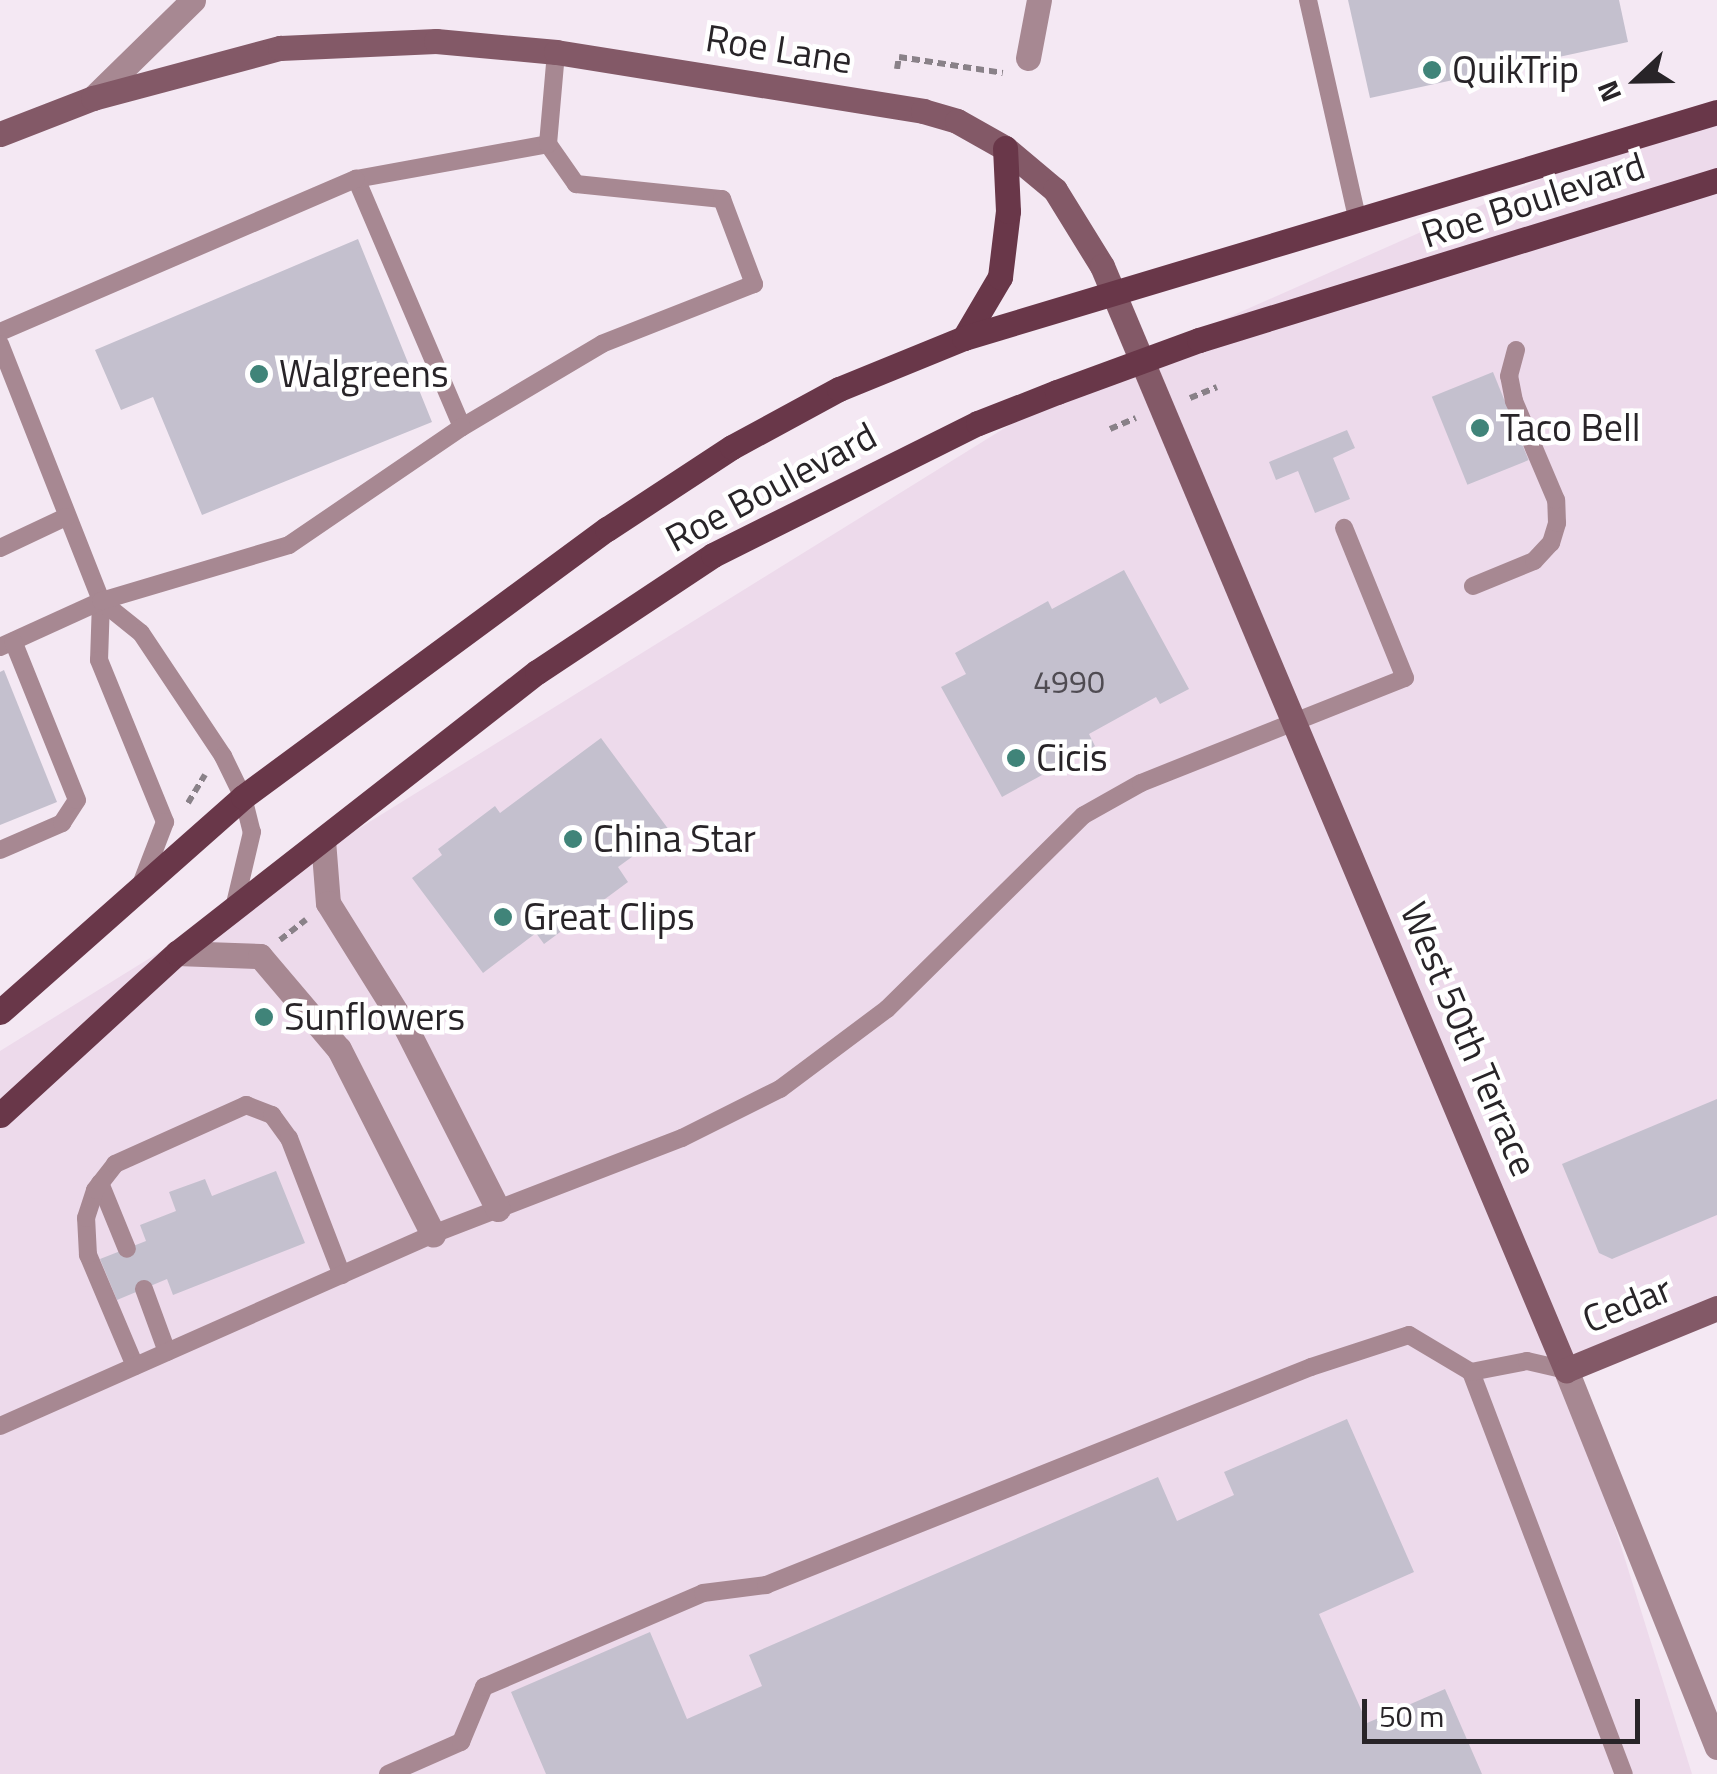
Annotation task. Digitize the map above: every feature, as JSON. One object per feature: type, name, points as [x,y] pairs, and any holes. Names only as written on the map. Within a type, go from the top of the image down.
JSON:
[{"type":"main road","name":"Roe Boulevard","points":[[0,1012],[142,882],[243,797],[608,529],[732,447],[839,389],[964,338],[1717,112]]},
{"type":"main road","points":[[964,338],[1000,277],[1008,211],[1005,148]]},
{"type":"main road","name":"Roe Boulevard","points":[[0,1116],[177,952],[538,672],[713,555],[978,423],[1141,364],[1717,180]]},
{"type":"street","points":[[94,98],[193,0]]},
{"type":"street","points":[[1028,58],[1039,0]]},
{"type":"street","name":"Roe Lane","points":[[0,134],[94,98],[280,48],[436,41],[556,52],[924,111],[957,121],[1005,148],[1055,190],[1090,241],[1141,364]]},
{"type":"street","name":"West 50th Terrace","points":[[1141,364],[1566,1370],[1717,1746]]},
{"type":"street","points":[[323,840],[328,903],[406,1028],[498,1209]]},
{"type":"street","points":[[177,952],[260,956],[339,1049],[433,1234]]},
{"type":"street","name":"Cedar","points":[[1566,1370],[1717,1308]]},
{"type":"lane","points":[[1308,0],[1357,217]]},
{"type":"lane","points":[[0,850],[62,824],[77,800],[41,710],[6,644],[101,601],[289,546],[462,427],[602,344],[754,284],[722,199],[576,184],[548,144],[556,52]]},
{"type":"lane","points":[[0,332],[356,179],[548,144]]},
{"type":"lane","points":[[356,179],[462,427]]},
{"type":"lane","points":[[0,344],[101,601],[99,660],[165,822],[142,882]]},
{"type":"lane","points":[[1474,586],[1534,560],[1551,543],[1557,523],[1556,500],[1514,400],[1509,376],[1516,350]]},
{"type":"lane","points":[[0,548],[66,517]]},
{"type":"lane","points":[[0,1426],[433,1234],[682,1138],[780,1089],[887,1008],[1084,815],[1141,783],[1404,678],[1344,528]]},
{"type":"lane","points":[[101,601],[141,633],[224,756],[243,797],[252,832],[233,909]]},
{"type":"lane","points":[[23,718],[41,710]]},
{"type":"lane","points":[[42,764],[60,756]]},
{"type":"lane","points":[[135,1366],[88,1255],[86,1218],[100,1183],[115,1164],[246,1105],[272,1115],[289,1138],[342,1274]]},
{"type":"lane","points":[[100,1183],[127,1249]]},
{"type":"lane","points":[[144,1289],[168,1352]]},
{"type":"lane","points":[[388,1774],[461,1742],[484,1688],[703,1593],[766,1585],[1311,1367],[1409,1336],[1472,1372],[1624,1774]]},
{"type":"lane","points":[[1472,1372],[1527,1361],[1566,1370]]},
{"type":"path","points":[[897,69],[899,57],[1006,74],[1008,64],[1028,58]]},
{"type":"path","points":[[176,813],[207,772]]},
{"type":"shaded area","points":[[1717,101],[1717,1303],[1566,1370],[1692,1774],[0,1774],[0,1051],[1071,387]]},
{"type":"building","name":"QuikTrip","points":[[1348,0],[1619,0],[1628,42],[1370,98]]},
{"type":"building","name":"Walgreens","points":[[358,239],[432,422],[202,515],[153,397],[121,410],[95,350]]},
{"type":"building","name":"Taco Bell","points":[[1493,372],[1529,460],[1467,485],[1432,397]]},
{"type":"building","points":[[1347,430],[1355,448],[1333,458],[1350,499],[1315,513],[1298,471],[1276,480],[1269,462]]},
{"type":"building","points":[[1124,570],[1189,689],[1160,704],[1156,697],[1089,734],[1095,746],[1002,797],[941,687],[966,674],[955,653],[1048,601],[1052,609]]},
{"type":"building","points":[[4,670],[57,802],[0,825],[0,672]]},
{"type":"building","points":[[601,738],[669,830],[618,867],[628,882],[544,944],[536,933],[483,973],[412,878],[442,855],[438,849],[495,806],[500,813]]},
{"type":"building","points":[[1717,1099],[1717,1215],[1612,1259],[1599,1253],[1562,1164]]},
{"type":"building","points":[[276,1171],[305,1243],[173,1295],[167,1279],[117,1300],[100,1259],[146,1241],[140,1225],[176,1211],[169,1192],[205,1179],[212,1196]]},
{"type":"building","points":[[1347,1419],[1414,1572],[1319,1614],[1367,1723],[1445,1689],[1482,1774],[546,1774],[511,1692],[650,1632],[687,1719],[762,1686],[749,1655],[1158,1477],[1177,1521],[1234,1495],[1224,1472]]},
{"type":"place","name":"QuikTrip","points":[[1432,70]]},
{"type":"place","name":"Walgreens","points":[[259,374]]},
{"type":"place","name":"Taco Bell","points":[[1480,428]]},
{"type":"place","name":"Cicis","points":[[1016,758]]},
{"type":"place","name":"China Star","points":[[573,839]]},
{"type":"place","name":"Great Clips","points":[[503,917]]},
{"type":"place","name":"Sunflowers","points":[[264,1017]]}]
